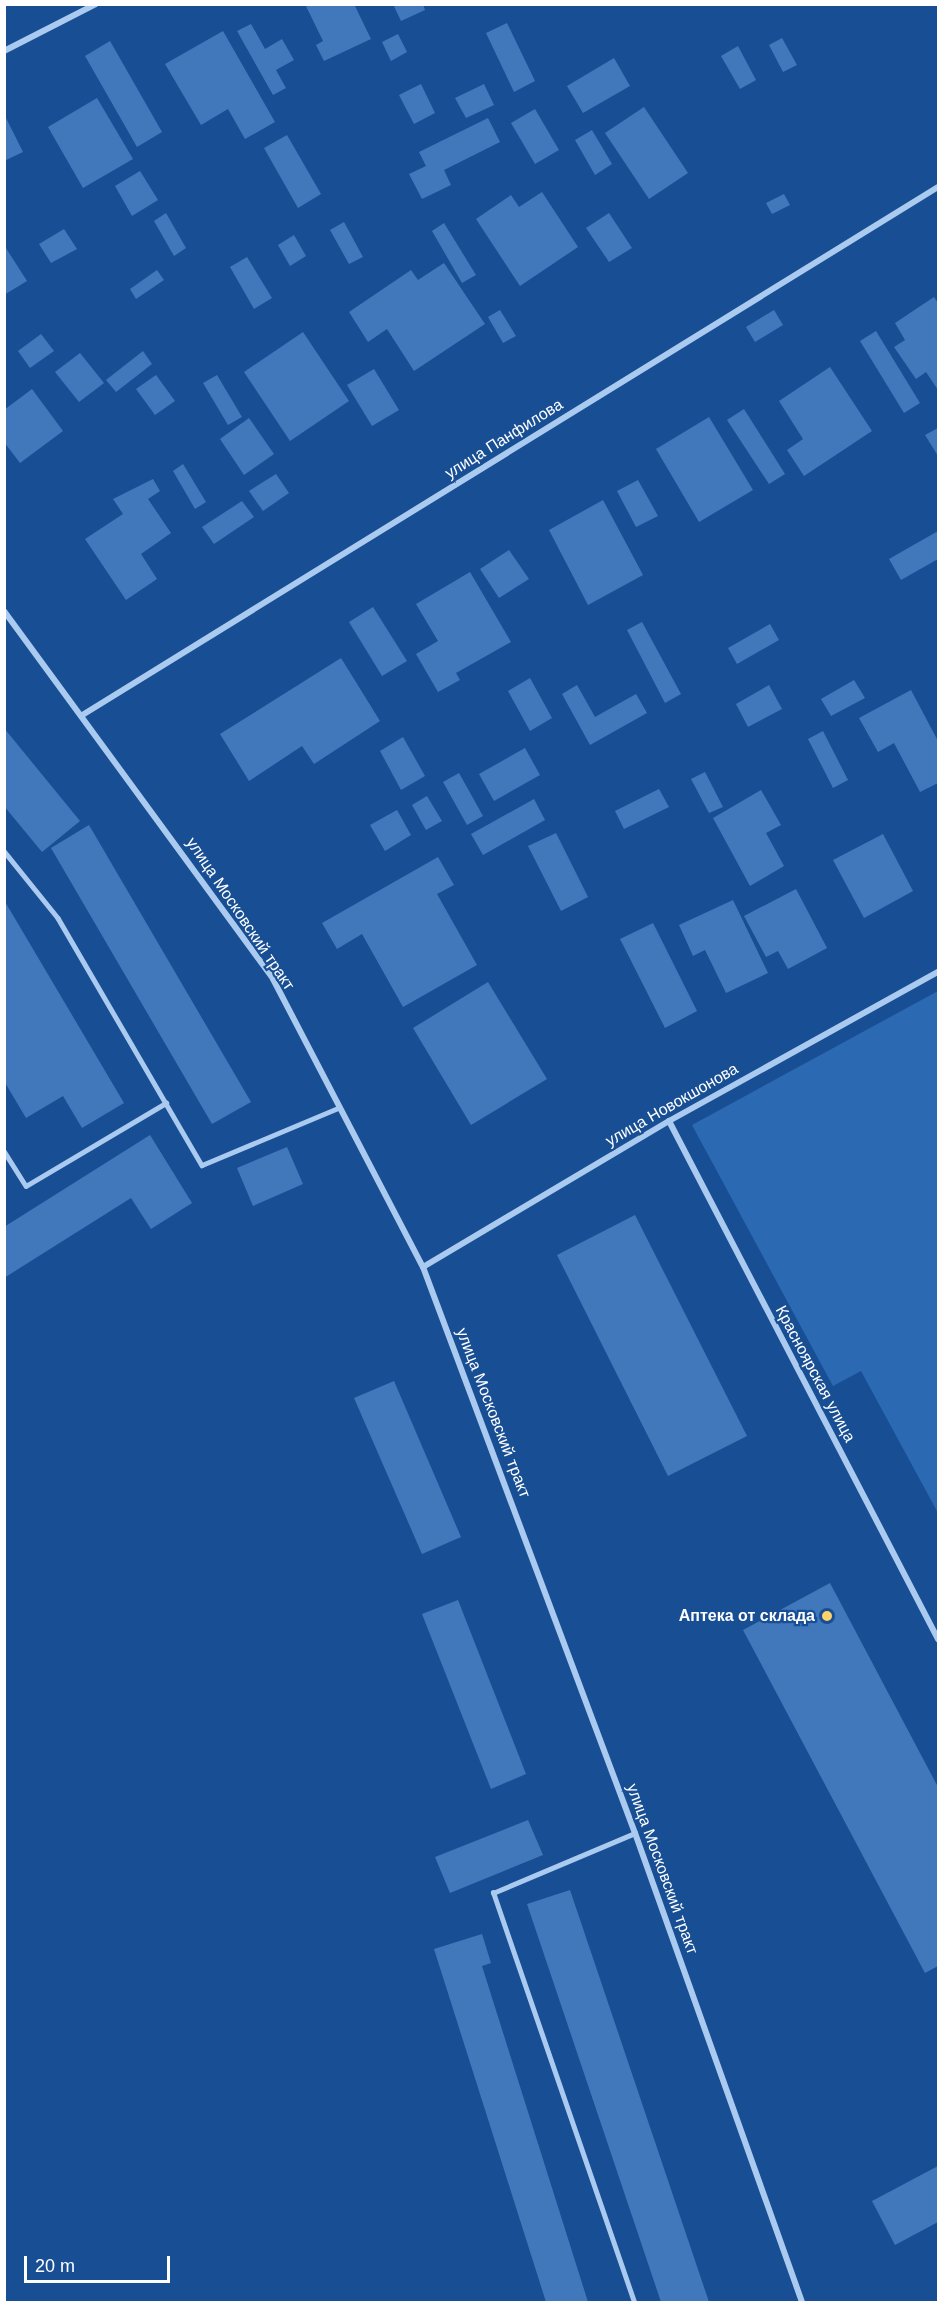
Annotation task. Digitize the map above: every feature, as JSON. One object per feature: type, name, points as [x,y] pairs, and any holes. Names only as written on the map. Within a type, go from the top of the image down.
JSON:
[{"type":"street","points":[[4,51],[96,4]]},
{"type":"street","name":"улица Панфилова","points":[[84,714],[939,187]]},
{"type":"street","name":"улица Московский тракт","points":[[4,611],[84,714],[273,979],[338,1108],[423,1267],[635,1833],[802,2302]]},
{"type":"street","name":"улица Новокшонова","points":[[423,1267],[669,1121],[939,972]]},
{"type":"street","name":"Красноярская улица","points":[[669,1121],[939,1639]]},
{"type":"lane","points":[[4,850],[58,918],[202,1165],[338,1108]]},
{"type":"lane","points":[[4,1151],[26,1186],[166,1103]]},
{"type":"lane","points":[[634,2302],[493,1893],[635,1833]]},
{"type":"shaded area","points":[[938,991],[938,1513],[861,1371],[833,1386],[692,1125]]},
{"type":"building","points":[[305,4],[354,4],[371,39],[324,61],[316,45],[323,41]]},
{"type":"building","points":[[393,4],[423,4],[425,10],[401,21]]},
{"type":"building","points":[[507,23],[535,81],[514,92],[486,33]]},
{"type":"building","points":[[251,24],[265,49],[282,39],[294,60],[276,70],[286,88],[273,95],[237,31]]},
{"type":"building","points":[[223,31],[275,122],[245,139],[228,109],[201,125],[165,64]]},
{"type":"building","points":[[398,34],[407,52],[391,61],[382,42]]},
{"type":"building","points":[[782,38],[797,65],[783,72],[769,45]]},
{"type":"building","points":[[110,41],[162,132],[137,147],[85,56]]},
{"type":"building","points":[[738,46],[756,80],[740,89],[721,56]]},
{"type":"building","points":[[614,58],[630,86],[583,113],[567,86]]},
{"type":"building","points":[[421,84],[435,113],[414,124],[399,95]]},
{"type":"building","points":[[484,84],[494,105],[466,118],[455,98]]},
{"type":"building","points":[[97,98],[133,159],[83,188],[48,127]]},
{"type":"building","points":[[644,107],[688,173],[649,199],[605,133]]},
{"type":"building","points":[[535,109],[559,150],[535,164],[511,123]]},
{"type":"building","points":[[4,114],[23,152],[4,161]]},
{"type":"building","points":[[488,118],[500,142],[444,170],[451,185],[422,199],[409,174],[426,166],[419,152]]},
{"type":"building","points":[[592,130],[612,164],[595,175],[575,140]]},
{"type":"building","points":[[287,135],[321,194],[298,208],[264,148]]},
{"type":"building","points":[[140,171],[158,200],[132,216],[115,186]]},
{"type":"building","points":[[542,192],[578,247],[520,286],[476,219],[511,195],[519,207]]},
{"type":"building","points":[[784,194],[790,205],[772,214],[766,203]]},
{"type":"building","points":[[166,213],[186,248],[174,256],[154,221]]},
{"type":"building","points":[[609,213],[632,248],[609,262],[586,228]]},
{"type":"building","points":[[344,222],[363,257],[349,264],[330,230]]},
{"type":"building","points":[[444,223],[476,275],[462,283],[432,231]]},
{"type":"building","points":[[64,229],[77,249],[51,263],[39,244]]},
{"type":"building","points":[[294,235],[306,256],[290,266],[278,245]]},
{"type":"building","points":[[4,245],[27,281],[4,295]]},
{"type":"building","points":[[247,257],[272,298],[254,309],[230,267]]},
{"type":"building","points":[[444,263],[485,324],[414,371],[387,329],[368,342],[349,312],[411,270],[418,280]]},
{"type":"building","points":[[157,270],[164,280],[136,299],[130,289]]},
{"type":"building","points":[[934,297],[938,303],[938,390],[926,372],[916,379],[894,347],[905,340],[895,323]]},
{"type":"building","points":[[500,310],[516,336],[503,343],[488,317]]},
{"type":"building","points":[[774,310],[783,325],[755,342],[746,327]]},
{"type":"building","points":[[876,331],[920,403],[904,413],[860,341]]},
{"type":"building","points":[[303,332],[349,401],[290,441],[244,372]]},
{"type":"building","points":[[41,334],[54,351],[30,368],[18,351]]},
{"type":"building","points":[[143,351],[152,364],[116,392],[106,380]]},
{"type":"building","points":[[80,353],[104,383],[79,402],[55,372]]},
{"type":"building","points":[[830,367],[872,431],[804,476],[787,450],[803,439],[779,401]]},
{"type":"building","points":[[374,369],[399,410],[372,426],[347,385]]},
{"type":"building","points":[[156,375],[175,401],[155,415],[136,389]]},
{"type":"building","points":[[217,375],[242,417],[228,425],[203,383]]},
{"type":"building","points":[[32,389],[63,431],[20,463],[4,442],[4,410]]},
{"type":"building","points":[[744,409],[785,474],[769,484],[727,420]]},
{"type":"building","points":[[709,417],[753,490],[699,522],[656,449]]},
{"type":"building","points":[[249,418],[274,454],[244,475],[220,439]]},
{"type":"building","points":[[938,428],[938,456],[925,435]]},
{"type":"building","points":[[183,464],[206,502],[195,509],[173,471]]},
{"type":"building","points":[[276,474],[289,493],[263,511],[249,491]]},
{"type":"building","points":[[153,479],[160,491],[148,499],[171,533],[141,554],[157,579],[126,600],[85,539],[123,514],[113,499]]},
{"type":"building","points":[[638,480],[658,516],[636,527],[617,491]]},
{"type":"building","points":[[603,500],[643,575],[588,605],[549,530]]},
{"type":"building","points":[[242,501],[254,517],[214,544],[202,527]]},
{"type":"building","points":[[938,531],[938,559],[901,580],[889,559]]},
{"type":"building","points":[[509,550],[529,579],[499,598],[480,569]]},
{"type":"building","points":[[470,572],[511,642],[456,673],[460,680],[438,692],[416,654],[438,641],[416,604]]},
{"type":"building","points":[[373,607],[407,661],[382,676],[349,622]]},
{"type":"building","points":[[642,622],[681,694],[665,703],[627,630]]},
{"type":"building","points":[[770,624],[779,640],[737,664],[728,648]]},
{"type":"building","points":[[341,658],[380,721],[314,764],[302,746],[249,781],[220,734]]},
{"type":"building","points":[[530,678],[552,718],[530,731],[508,691]]},
{"type":"building","points":[[854,680],[865,698],[831,716],[821,699]]},
{"type":"building","points":[[577,685],[595,717],[636,694],[647,713],[590,745],[562,694]]},
{"type":"building","points":[[769,685],[782,709],[748,727],[736,704]]},
{"type":"building","points":[[911,690],[938,741],[938,783],[920,792],[894,743],[878,752],[859,718]]},
{"type":"building","points":[[4,728],[80,821],[42,852],[4,806]]},
{"type":"building","points":[[823,731],[848,780],[833,788],[808,739]]},
{"type":"building","points":[[403,737],[425,776],[401,790],[380,751]]},
{"type":"building","points":[[525,748],[540,775],[494,801],[479,774]]},
{"type":"building","points":[[705,772],[723,807],[709,813],[691,779]]},
{"type":"building","points":[[459,773],[483,816],[467,825],[443,782]]},
{"type":"building","points":[[659,789],[669,807],[624,829],[615,811]]},
{"type":"building","points":[[761,790],[781,825],[766,833],[784,866],[750,886],[713,818]]},
{"type":"building","points":[[427,796],[442,821],[426,830],[412,805]]},
{"type":"building","points":[[534,799],[545,820],[483,855],[471,834]]},
{"type":"building","points":[[397,810],[411,835],[385,851],[370,825]]},
{"type":"building","points":[[89,825],[251,1102],[212,1124],[51,848]]},
{"type":"building","points":[[556,833],[588,897],[561,911],[528,846]]},
{"type":"building","points":[[883,834],[913,891],[864,918],[833,860]]},
{"type":"building","points":[[438,857],[454,885],[437,894],[477,965],[403,1007],[362,934],[337,949],[322,923]]},
{"type":"building","points":[[796,889],[827,948],[788,969],[778,951],[766,957],[744,916]]},
{"type":"building","points":[[4,900],[124,1103],[82,1128],[63,1096],[26,1118],[4,1081]]},
{"type":"building","points":[[733,900],[768,973],[726,993],[705,950],[693,956],[679,925]]},
{"type":"building","points":[[653,923],[697,1011],[665,1028],[620,939]]},
{"type":"building","points":[[488,982],[547,1079],[471,1125],[413,1028]]},
{"type":"building","points":[[150,1135],[192,1203],[151,1229],[131,1198],[4,1278],[4,1227]]},
{"type":"building","points":[[287,1147],[303,1184],[253,1206],[237,1168]]},
{"type":"building","points":[[635,1215],[747,1436],[668,1476],[557,1255]]},
{"type":"building","points":[[394,1381],[461,1537],[422,1554],[354,1398]]},
{"type":"building","points":[[830,1583],[938,1787],[938,1966],[925,1973],[743,1630]]},
{"type":"building","points":[[458,1600],[526,1774],[491,1789],[422,1614]]},
{"type":"building","points":[[528,1820],[543,1855],[450,1893],[435,1857]]},
{"type":"building","points":[[570,1890],[709,2302],[661,2302],[527,1904]]},
{"type":"building","points":[[482,1934],[491,1963],[482,1966],[588,2302],[546,2302],[434,1949]]},
{"type":"building","points":[[938,2166],[938,2222],[895,2245],[872,2201]]},
{"type":"place","name":"Аптека от склада","points":[[827,1616]]}]
